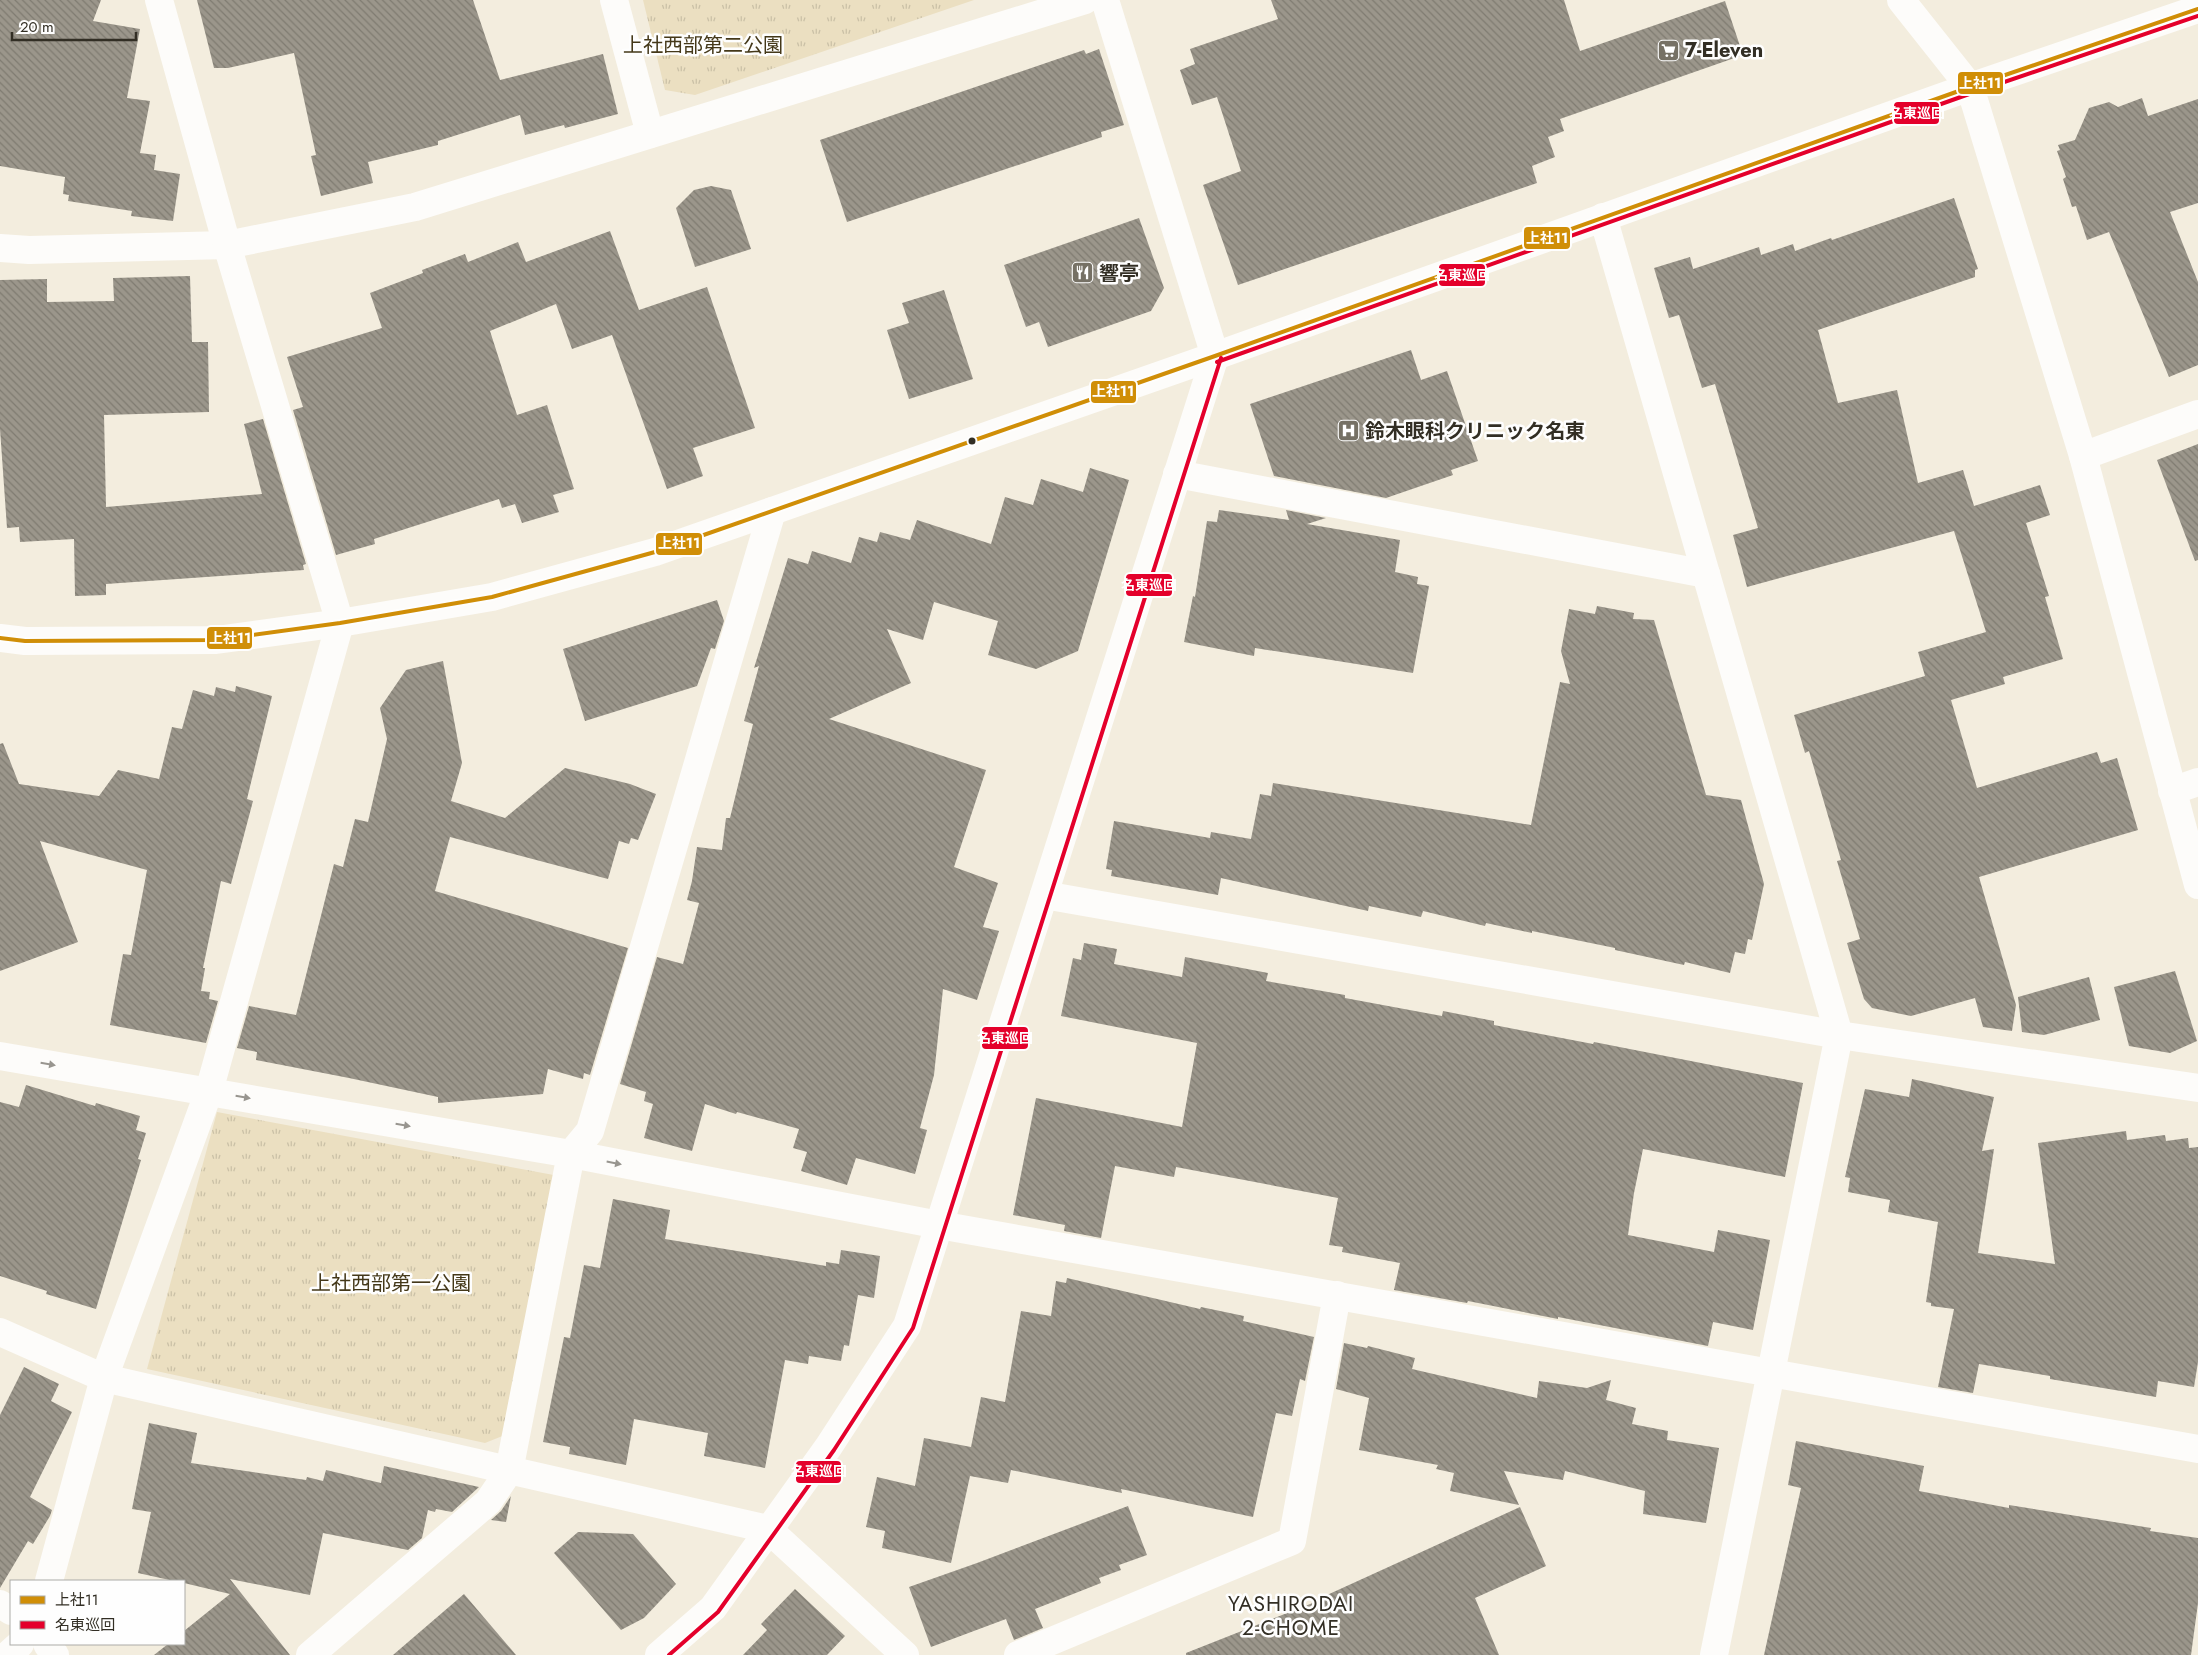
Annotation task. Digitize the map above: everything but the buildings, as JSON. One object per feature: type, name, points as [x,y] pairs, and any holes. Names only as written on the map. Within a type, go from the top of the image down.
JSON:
[{"type":"street","points":[[49,1580],[104,1378],[209,1091],[340,622],[227,245],[159,0]]},
{"type":"street","points":[[614,0],[650,134]]},
{"type":"street","points":[[0,248],[29,250],[227,245],[415,207],[1085,0]]},
{"type":"street","points":[[658,1655],[713,1608],[829,1446],[906,1326],[1215,356],[1105,0]]},
{"type":"street","points":[[1901,0],[1970,87],[2083,456],[2198,885]]},
{"type":"street","points":[[0,638],[25,641],[216,640],[492,597],[656,552],[1215,356],[1970,87],[2198,9]]},
{"type":"street","points":[[1603,217],[1839,1035],[1714,1655]]},
{"type":"street","points":[[2083,456],[2198,414]]},
{"type":"street","points":[[1177,474],[1706,574]]},
{"type":"street","points":[[310,1655],[488,1502],[509,1471],[571,1154],[590,1131],[772,511]]},
{"type":"street","points":[[2172,791],[2198,782]]},
{"type":"street","points":[[1044,895],[1839,1035],[2198,1088]]},
{"type":"street","points":[[0,1056],[571,1154],[939,1225],[2198,1449]]},
{"type":"street","points":[[1018,1655],[1292,1541],[1337,1296]]},
{"type":"street","points":[[0,1332],[104,1378],[768,1530],[905,1655]]},
{"type":"street","points":[[8,1655],[19,1645]]},
{"type":"green space","name":"上社西部第二公園","points":[[643,0],[974,0],[695,95],[665,90]]},
{"type":"green space","name":"上社西部第一公園","points":[[217,1112],[559,1176],[505,1435],[485,1443],[147,1369]]},
{"type":"transit line","name":"上社11","points":[[0,638],[25,641],[216,640],[340,623],[492,597],[655,552],[1215,356],[1970,87],[2198,9]]},
{"type":"transit line","name":"名東巡回","points":[[1217,362],[1972,93],[2198,16]]},
{"type":"transit line","name":"名東巡回","points":[[669,1655],[718,1612],[834,1450],[913,1328],[1221,358]]},
{"type":"place","name":"7-Eleven","points":[[1669,50]]},
{"type":"place","name":"響亭","points":[[1083,273]]},
{"type":"place","name":"鈴木眼科クリニック名東","points":[[1349,431]]},
{"type":"district","name":"YASHIRODAI 2-CHOME","points":[[1291,1616]]}]
